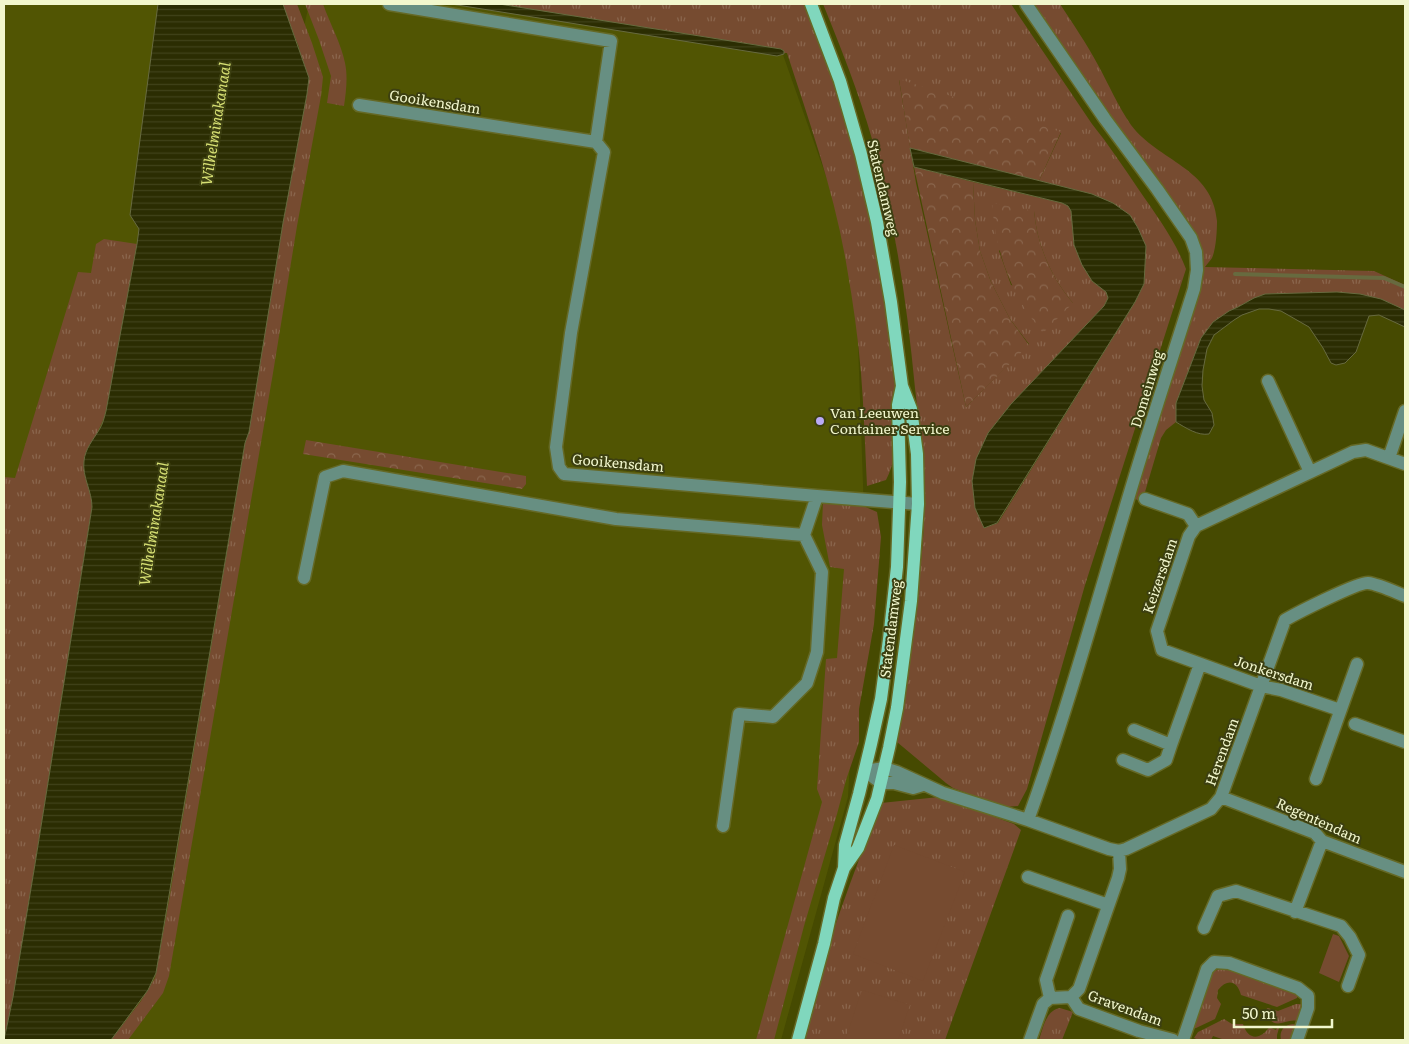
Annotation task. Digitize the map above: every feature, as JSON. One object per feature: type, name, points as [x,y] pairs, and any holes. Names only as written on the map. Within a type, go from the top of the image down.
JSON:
[{"type":"main road","name":"Statendamweg","points":[[811,4],[840,81],[861,154],[877,222],[891,302],[902,386],[911,409],[916,445],[918,504],[911,601],[896,708],[877,799],[858,848],[844,868]]},
{"type":"main road","name":"Statendamweg","points":[[798,1040],[824,944],[834,898],[844,868],[845,845],[865,771],[880,699],[897,567],[900,503],[898,405],[902,386]]},
{"type":"street","name":"Gooikensdam","points":[[389,4],[611,41],[600,147],[571,332],[556,447],[559,467],[564,474],[918,504]]},
{"type":"street","name":"Domeinweg","points":[[1026,4],[1105,119],[1191,238],[1196,252],[1197,270],[1194,289],[1132,488],[1089,635],[1028,820]]},
{"type":"street","name":"Gooikensdam","points":[[359,105],[600,147]]},
{"type":"street","points":[[1268,381],[1310,472]]},
{"type":"street","points":[[1389,458],[1405,411]]},
{"type":"street","points":[[1145,499],[1188,514],[1196,526],[1353,452],[1366,450],[1405,464]]},
{"type":"street","points":[[304,578],[326,477],[344,471],[616,519],[804,535]]},
{"type":"street","points":[[723,826],[739,714],[773,717],[808,683],[817,652],[822,572],[804,535],[817,496]]},
{"type":"street","name":"Keizersdam","points":[[1196,526],[1190,536],[1157,631],[1162,650],[1200,664]]},
{"type":"street","name":"Herendam","points":[[1119,851],[1211,809],[1221,797],[1285,620],[1354,586],[1367,582],[1405,596]]},
{"type":"street","points":[[1123,760],[1148,770],[1166,760],[1200,664]]},
{"type":"street","name":"Jonkersdam","points":[[1200,664],[1261,686],[1281,690],[1340,710]]},
{"type":"street","points":[[1316,780],[1357,664]]},
{"type":"street","points":[[1355,724],[1405,742]]},
{"type":"street","points":[[1134,730],[1171,745]]},
{"type":"street","points":[[865,771],[884,768],[897,772],[943,793],[1119,851],[1120,869],[1079,989],[1071,997],[1050,998],[1043,1004],[1030,1040]]},
{"type":"street","points":[[865,771],[881,783],[913,788],[923,785]]},
{"type":"street","name":"Regentendam","points":[[1221,797],[1315,833],[1322,841],[1405,872]]},
{"type":"street","points":[[1295,912],[1322,841]]},
{"type":"street","points":[[1028,877],[1108,905]]},
{"type":"street","points":[[1204,928],[1218,896],[1236,891],[1341,926],[1350,937],[1359,955],[1348,986]]},
{"type":"street","points":[[1050,998],[1046,980],[1068,916]]},
{"type":"street","points":[[1183,1040],[1207,969],[1214,962],[1229,962],[1298,988],[1308,996],[1308,1008],[1297,1040]]},
{"type":"street","name":"Gravendam","points":[[1071,997],[1079,1009],[1138,1036],[1173,1040]]},
{"type":"shaded area","points":[[4,4],[177,4],[26,986],[4,1040]]},
{"type":"shaded area","points":[[309,4],[765,4],[855,258],[864,512],[848,797],[781,1040],[75,1040],[108,924]]},
{"type":"green space","points":[[283,4],[297,4],[323,77],[321,96],[297,226],[169,976],[163,993],[128,1040],[111,1040],[141,1001],[155,978],[245,443],[249,432],[283,223],[307,94],[299,47]]},
{"type":"green space","points":[[305,4],[323,4],[338,41],[345,63],[346,90],[344,106],[327,103],[331,76]]},
{"type":"green space","points":[[499,4],[804,4],[845,114],[869,215],[882,284],[892,353],[897,418],[895,451],[892,466],[886,480],[867,486],[860,360],[842,240],[821,159],[787,53],[784,53],[781,49]]},
{"type":"green space","points":[[823,4],[1011,4],[1159,219],[1177,248],[1186,269],[1085,585],[1027,789],[1018,806],[1004,807],[953,788],[897,742],[911,653],[923,545],[924,497],[920,435],[904,294],[894,231],[867,122]],"holes":[[[899,80],[1061,133],[1039,181],[1092,194],[1146,246],[1144,284],[1135,302],[998,523],[984,528],[988,433],[1011,404],[1104,306],[1108,298],[1106,292],[1092,281],[1074,245],[1071,211],[1068,206],[973,182],[975,220],[980,251],[991,282],[1010,319],[1029,344],[966,407],[916,183]],[[1034,211],[1038,236],[1046,260],[1058,282],[1073,303],[1011,285],[999,251]]]},
{"type":"green space","points":[[1033,4],[1060,4],[1089,49],[1131,125],[1155,148],[1195,177],[1206,189],[1213,203],[1217,221],[1216,240],[1212,258],[1205,267],[1374,271],[1405,285],[1405,310],[1381,299],[1337,292],[1254,298],[1229,311],[1201,338],[1176,403],[1176,422],[1166,430],[1161,438],[1142,502],[1133,498],[1200,283],[1203,259],[1103,106]]},
{"type":"green space","points":[[899,79],[1061,132],[1039,181],[910,148]]},
{"type":"green space","points":[[914,167],[973,182],[975,220],[980,251],[991,282],[1010,319],[1029,345],[966,407]]},
{"type":"green space","points":[[992,203],[1034,211],[1038,236],[1046,260],[1058,282],[1073,303],[1043,333],[1031,318],[1013,288],[1001,256]]},
{"type":"green space","points":[[104,239],[137,244],[110,395],[85,475],[92,507],[35,864],[4,1040],[4,477],[15,478],[78,272],[91,273],[96,244]]},
{"type":"green space","points":[[306,440],[526,476],[526,484],[522,489],[303,454]]},
{"type":"green space","points":[[823,502],[861,505],[877,512],[881,537],[874,624],[859,709],[859,742],[846,780],[804,926],[774,1040],[756,1040],[822,802],[817,789],[826,659],[837,658],[844,569],[830,567],[822,525]]},
{"type":"green space","points":[[939,797],[1014,824],[1021,830],[945,1040],[802,1040],[837,920],[881,803]]},
{"type":"green space","points":[[894,845],[965,872],[923,981],[853,954]]},
{"type":"green space","points":[[1333,934],[1339,936],[1349,956],[1339,982],[1319,973]]},
{"type":"green space","points":[[1225,967],[1298,995],[1297,998],[1277,1007],[1241,995],[1237,986],[1228,983],[1221,986],[1218,990],[1217,998],[1221,1004],[1215,1019],[1191,1029],[1212,972]]},
{"type":"green space","points":[[862,990],[910,1005],[898,1040],[845,1040]]},
{"type":"green space","points":[[1296,1004],[1303,1004],[1298,1021],[1277,1023],[1273,1022],[1266,1014],[1267,1008],[1278,1011]]},
{"type":"green space","points":[[1060,1008],[1073,1012],[1062,1040],[1039,1040],[1048,1016],[1055,1009]]},
{"type":"green space","points":[[1224,1019],[1232,1024],[1243,1024],[1245,1030],[1255,1037],[1263,1034],[1270,1026],[1276,1030],[1279,1028],[1277,1040],[1225,1040],[1213,1036],[1211,1040],[1194,1038],[1198,1032]]},
{"type":"green space","points":[[1293,1024],[1297,1025],[1291,1040],[1281,1040],[1283,1029]]},
{"type":"water","name":"Wilhelminakanaal","points":[[158,4],[283,4],[309,78],[307,94],[283,223],[249,432],[245,443],[156,973],[148,990],[111,1040],[4,1040],[35,864],[92,507],[84,473],[85,457],[102,425],[106,411],[137,244],[139,229],[130,215]]},
{"type":"water","points":[[451,4],[499,4],[781,49],[784,51],[784,54],[777,56]]},
{"type":"water","points":[[910,148],[1092,194],[1113,203],[1130,215],[1146,246],[1144,284],[1135,302],[997,523],[984,528],[975,508],[972,481],[976,459],[988,433],[1011,404],[1104,306],[1108,298],[1106,292],[1092,281],[1082,265],[1074,245],[1071,211],[1068,206],[914,167]]},
{"type":"water","points":[[1337,292],[1360,294],[1381,299],[1405,310],[1405,327],[1379,315],[1369,316],[1356,352],[1345,363],[1336,365],[1331,363],[1309,327],[1281,311],[1259,309],[1242,315],[1214,335],[1207,349],[1202,386],[1204,400],[1212,413],[1214,425],[1209,434],[1196,433],[1176,422],[1176,403],[1201,338],[1213,322],[1229,311],[1265,294]]},
{"type":"waterway","points":[[1235,274],[1384,278],[1405,287]]},
{"type":"place","name":"Van Leeuwen Container Service","points":[[820,421]]}]
